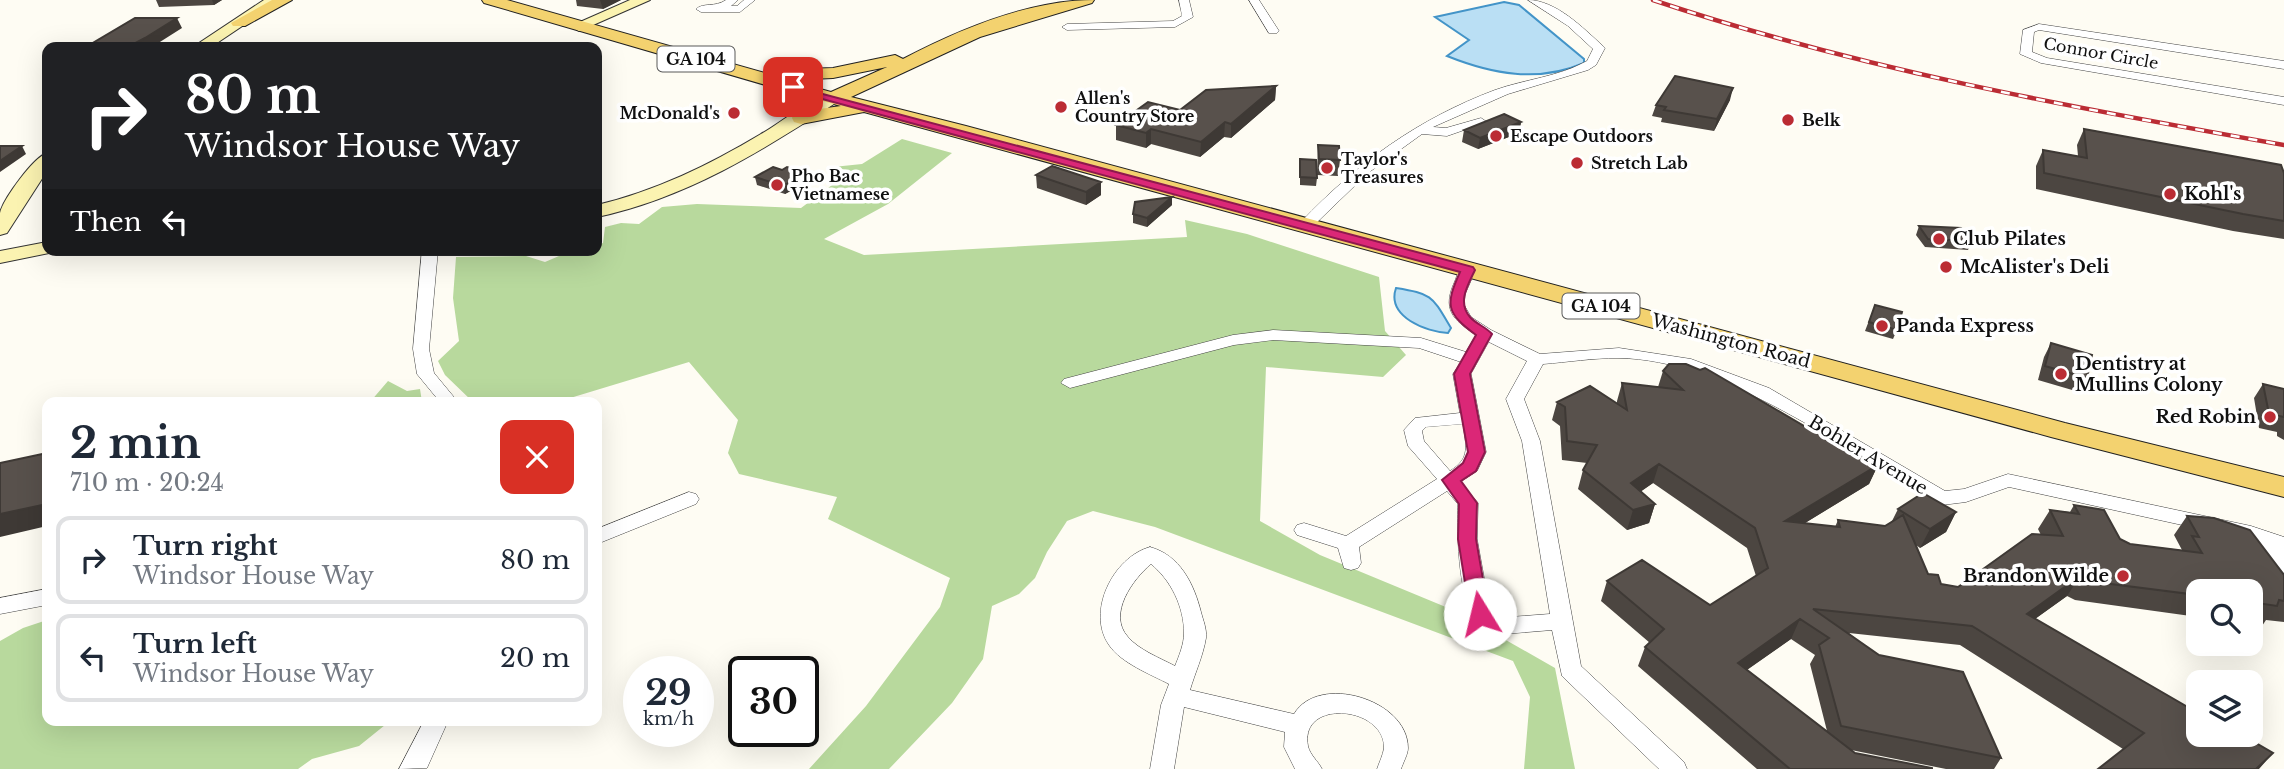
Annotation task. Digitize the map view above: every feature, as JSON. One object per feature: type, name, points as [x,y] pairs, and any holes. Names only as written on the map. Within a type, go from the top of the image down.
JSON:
[{"type":"main road","points":[[209,42],[274,0]]},
{"type":"main road","points":[[239,23],[284,0]]},
{"type":"main road","name":"Washington Road","points":[[490,0],[831,98],[2062,431],[2284,487]]},
{"type":"main road","points":[[579,26],[643,0]]},
{"type":"main road","points":[[602,210],[638,201],[681,184],[800,118],[843,89],[903,58],[968,29],[1060,0]]},
{"type":"main road","points":[[831,98],[853,91],[937,49],[994,25],[1086,0]]},
{"type":"main road","points":[[744,73],[833,73],[903,58]]},
{"type":"main road","points":[[878,79],[873,88],[876,93],[902,116]]},
{"type":"main road","points":[[793,87],[804,107],[800,118]]},
{"type":"main road","points":[[800,118],[869,107]]},
{"type":"main road","points":[[0,229],[29,181],[42,165]]},
{"type":"main road","points":[[0,257],[42,249]]},
{"type":"street","points":[[719,10],[733,0]]},
{"type":"street","points":[[701,9],[740,9],[750,0]]},
{"type":"street","points":[[1067,27],[1175,24],[1188,17],[1184,0]]},
{"type":"street","points":[[1254,0],[1273,32]]},
{"type":"street","points":[[1306,225],[1336,192],[1392,148],[1421,130],[1474,103],[1517,87],[1582,69],[1592,63],[1599,48],[1588,36],[1551,9],[1533,0]]},
{"type":"street","name":"Connor Circle","points":[[2284,65],[2039,27],[2029,30],[2026,54],[2045,61],[2284,101]]},
{"type":"street","points":[[1421,130],[1447,132],[1481,122]]},
{"type":"street","points":[[429,256],[421,349],[426,374],[445,397]]},
{"type":"street","name":"Bohler Avenue","points":[[1468,270],[1457,295],[1456,305],[1464,320],[1485,334],[1537,359],[1619,353],[1685,363],[1763,392],[1942,498],[1966,495],[2008,480],[2251,533],[2284,545]]},
{"type":"street","points":[[1304,530],[1349,553],[1470,467],[1477,452],[1468,418],[1462,374],[1485,334]]},
{"type":"street","points":[[1070,383],[1233,340],[1273,335],[1422,343],[1471,359]]},
{"type":"street","points":[[1537,359],[1515,399],[1531,441],[1570,670],[1673,768]]},
{"type":"street","points":[[1468,418],[1420,422],[1413,430],[1415,442],[1451,480],[1468,503],[1467,539],[1480,614],[1492,627],[1562,621]]},
{"type":"street","points":[[602,535],[689,499]]},
{"type":"street","points":[[2251,533],[2284,566]]},
{"type":"street","points":[[1162,769],[1178,688],[1195,634],[1184,586],[1167,564],[1150,554],[1136,564],[1113,595],[1108,618],[1117,642],[1178,688],[1298,725]]},
{"type":"street","points":[[0,606],[42,598]]},
{"type":"street","points":[[1310,769],[1297,751],[1295,737],[1298,725],[1306,714],[1319,706],[1342,703],[1366,708],[1380,717],[1390,729],[1396,755],[1389,769]]},
{"type":"street","points":[[411,769],[418,761],[434,726]]},
{"type":"green space","points":[[902,139],[952,153],[888,204],[824,239],[864,255],[1187,237],[1185,220],[1247,234],[1379,277],[1385,331],[1406,355],[1383,377],[1266,367],[1260,521],[1320,555],[1453,610],[1555,668],[1575,769],[1524,769],[1530,697],[1513,661],[1155,527],[1093,511],[1067,521],[1047,552],[1035,578],[1019,594],[992,606],[983,659],[952,703],[889,769],[809,769],[866,706],[940,607],[950,578],[828,519],[837,497],[739,474],[728,453],[738,420],[689,362],[574,397],[468,397],[445,375],[438,361],[459,341],[453,298],[456,257],[526,256],[545,262],[559,256],[602,256],[605,227],[621,223],[639,224],[662,207],[697,204],[801,208],[851,171],[833,167],[862,164]]},
{"type":"green space","points":[[388,381],[407,391],[420,389],[421,397],[374,397]]},
{"type":"green space","points":[[42,622],[42,726],[384,726],[359,746],[312,759],[298,769],[0,769],[0,641],[23,628]]},
{"type":"water","points":[[1504,2],[1519,5],[1584,59],[1584,63],[1550,73],[1515,74],[1481,68],[1447,56],[1469,40],[1435,17]]},
{"type":"water","points":[[1396,288],[1418,292],[1430,298],[1451,328],[1448,333],[1420,326],[1403,315],[1397,307]]},
{"type":"building","points":[[135,18],[177,18],[137,42],[94,42]]},
{"type":"building","points":[[1675,76],[1733,88],[1717,119],[1664,110],[1666,107],[1656,105]]},
{"type":"building","points":[[1276,86],[1231,124],[1225,122],[1201,142],[1151,129],[1146,133],[1116,125],[1148,102],[1180,110],[1206,90]]},
{"type":"building","points":[[1504,114],[1521,122],[1480,138],[1464,130]]},
{"type":"building","name":"Kohl's","points":[[2084,129],[2281,165],[2284,173],[2284,221],[2044,173],[2043,150],[2087,158]]},
{"type":"building","points":[[1318,145],[1339,146],[1340,160],[1319,159]]},
{"type":"building","points":[[0,146],[22,146],[0,161]]},
{"type":"building","points":[[1300,159],[1316,160],[1317,178],[1300,177]]},
{"type":"building","points":[[1052,166],[1101,182],[1086,192],[1036,175]]},
{"type":"building","points":[[773,167],[782,170],[787,167],[805,173],[783,186],[755,177]]},
{"type":"building","points":[[1172,197],[1147,218],[1133,214],[1135,202]]},
{"type":"building","points":[[1919,226],[1961,228],[1972,241],[1928,239]]},
{"type":"building","points":[[1875,305],[1902,312],[1897,330],[1869,322]]},
{"type":"building","points":[[2051,343],[2092,355],[2087,378],[2045,366]]},
{"type":"building","name":"Brandon Wilde","points":[[1669,364],[1686,364],[1700,370],[1705,368],[1811,430],[1815,428],[1860,451],[1856,454],[1878,465],[1785,521],[1840,527],[1838,520],[1885,526],[1903,515],[1928,574],[1938,575],[1941,584],[1958,587],[2032,534],[2063,536],[2050,510],[2079,514],[2074,505],[2104,510],[2120,539],[2130,544],[2202,553],[2192,536],[2199,537],[2187,516],[2214,518],[2250,530],[2284,575],[2284,601],[2279,600],[2277,606],[2263,604],[2263,579],[2186,579],[2186,593],[2087,581],[2080,576],[2027,614],[2186,706],[2186,747],[2263,747],[2273,753],[2256,769],[2098,769],[2144,733],[1972,626],[1813,609],[1879,655],[1963,672],[2001,758],[1841,726],[1819,645],[1829,638],[1800,619],[1738,663],[1855,753],[1932,769],[1790,769],[1645,647],[1664,629],[1607,581],[1642,560],[1710,605],[1768,568],[1755,528],[1659,464],[1631,483],[1655,504],[1633,510],[1583,470],[1597,445],[1567,441],[1565,407],[1557,402],[1590,386],[1627,410],[1622,383],[1683,390],[1663,371]]},
{"type":"building","points":[[2263,384],[2284,389],[2284,417],[2269,414]]},
{"type":"building","points":[[42,454],[42,505],[0,514],[0,463]]},
{"type":"building","points":[[1923,493],[1956,512],[1930,529],[1898,509]]},
{"type":"railway","points":[[1653,0],[1730,24],[1887,66],[2045,101],[2284,145]]},
{"type":"place","name":"Allen's Country Store","points":[[1061,107]]},
{"type":"place","name":"McDonald's","points":[[734,113]]},
{"type":"place","name":"Belk","points":[[1788,120]]},
{"type":"place","name":"Escape Outdoors","points":[[1496,136]]},
{"type":"place","name":"Stretch Lab","points":[[1577,163]]},
{"type":"place","name":"Taylor's Treasures","points":[[1327,168]]},
{"type":"place","name":"Pho Bac Vietnamese","points":[[777,185]]},
{"type":"place","name":"Kohl's","points":[[2170,194]]},
{"type":"place","name":"Club Pilates","points":[[1939,239]]},
{"type":"place","name":"McAlister's Deli","points":[[1946,267]]},
{"type":"place","name":"Panda Express","points":[[1882,326]]},
{"type":"place","name":"Dentistry at Mullins Colony","points":[[2061,374]]},
{"type":"place","name":"Red Robin","points":[[2270,417]]},
{"type":"place","name":"Brandon Wilde","points":[[2123,576]]},
{"type":"route","points":[[793,87],[1468,270],[1457,295],[1456,305],[1464,320],[1485,334],[1462,374],[1468,418],[1477,452],[1470,467],[1451,480],[1468,503],[1467,539],[1480,614]]}]
